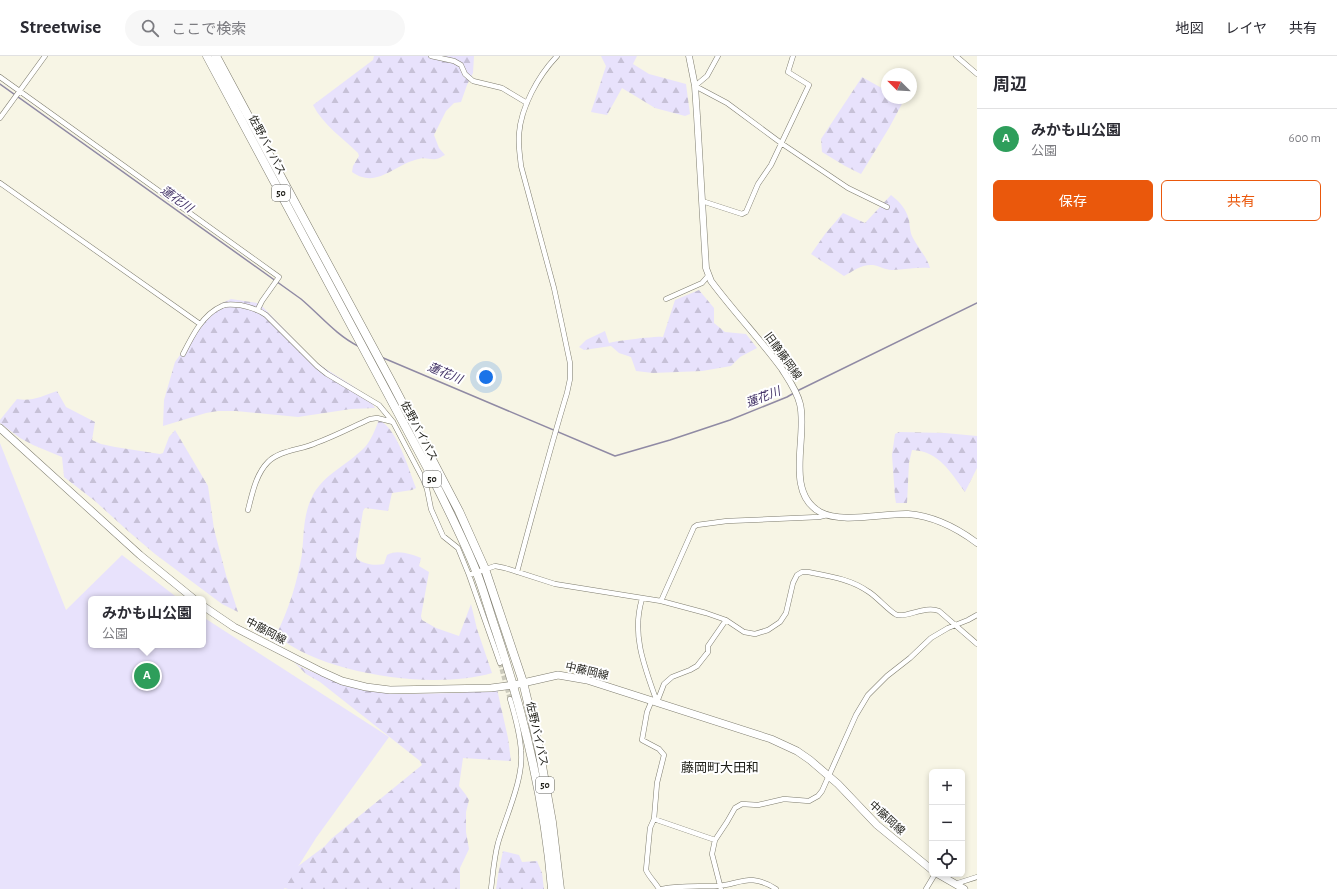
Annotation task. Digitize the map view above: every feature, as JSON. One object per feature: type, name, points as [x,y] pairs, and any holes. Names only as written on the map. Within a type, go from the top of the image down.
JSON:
[{"type":"highway","name":"佐野バイパス","points":[[207,56],[448,509],[514,685],[532,757],[544,822],[552,889]]},
{"type":"highway","name":"佐野バイパス","points":[[216,56],[459,511],[485,568],[523,682],[539,749],[552,822],[560,889]]},
{"type":"main road","points":[[0,428],[140,555],[190,596]]},
{"type":"main road","name":"中藤岡線","points":[[206,608],[234,627],[322,672],[342,681],[366,687],[390,690],[492,688],[514,685],[548,676],[564,676],[587,680],[771,739],[797,751],[829,776],[877,826],[929,868]]},
{"type":"main road","points":[[942,877],[964,889]]},
{"type":"street","points":[[0,118],[45,56]]},
{"type":"street","points":[[431,56],[454,61],[462,66],[465,74],[473,81],[502,88],[528,103]]},
{"type":"street","points":[[517,572],[535,500],[568,393],[570,379],[570,363],[554,288],[521,166],[519,134],[523,114],[535,86],[557,56]]},
{"type":"street","name":"旧静藤岡線","points":[[689,56],[695,86],[706,268],[708,276],[769,351],[788,378],[800,401],[800,470],[802,486],[808,501],[814,508],[827,515],[840,517],[898,514],[928,518],[948,525],[977,543]]},
{"type":"street","points":[[718,56],[707,76],[695,86],[727,103],[781,143],[848,188],[887,207]]},
{"type":"street","points":[[702,201],[742,214],[746,212],[758,184],[771,165],[809,85],[788,72],[793,56]]},
{"type":"street","points":[[956,56],[977,74]]},
{"type":"street","points":[[0,77],[18,92],[279,277],[258,309]]},
{"type":"street","points":[[0,183],[200,324]]},
{"type":"street","points":[[666,300],[702,283],[708,276]]},
{"type":"street","points":[[183,354],[194,332],[200,324],[207,316],[222,305],[234,304],[258,309],[327,374],[379,405],[393,422],[423,479],[427,489],[431,509],[443,536],[458,548],[472,573],[500,663]]},
{"type":"street","points":[[248,510],[252,493],[262,470],[270,460],[281,454],[315,444],[370,419],[377,418],[393,422]]},
{"type":"street","points":[[661,601],[694,527],[697,525],[726,521],[819,517],[827,515]]},
{"type":"street","points":[[472,573],[495,566],[555,584],[661,601],[726,620],[744,632],[755,634],[768,630],[780,622],[786,613],[793,583],[797,575],[802,572],[808,572],[846,580],[868,591],[883,603],[892,613],[899,616],[920,610],[939,610],[977,644]]},
{"type":"street","points":[[642,599],[638,618],[638,634],[640,650],[654,701]]},
{"type":"street","points":[[721,888],[712,854],[715,840],[735,808],[742,804],[758,805],[784,799],[809,801],[818,796],[829,776],[856,715],[868,695],[931,638],[977,615]]},
{"type":"street","points":[[726,620],[708,646],[708,652],[697,666],[672,677],[664,684],[647,712],[642,740],[659,749],[664,755],[657,783],[654,819],[650,828],[646,870],[660,889],[670,887],[721,888],[741,881],[753,880],[762,882],[776,889]]},
{"type":"street","points":[[492,889],[493,866],[498,844],[518,778],[521,762],[521,751],[516,720],[510,699]]},
{"type":"street","points":[[654,819],[715,840]]},
{"type":"street","points":[[926,889],[935,877]]},
{"type":"street","points":[[955,884],[977,877]]},
{"type":"green space","points":[[374,56],[474,56],[473,73],[461,102],[454,103],[446,111],[434,135],[439,148],[445,155],[437,159],[418,159],[384,175],[369,178],[361,177],[352,172],[353,166],[359,156],[358,153],[322,119],[313,105],[373,60]]},
{"type":"green space","points":[[601,56],[637,56],[633,64],[649,74],[686,84],[690,114],[685,116],[655,108],[622,88],[607,115],[591,112],[606,66]]},
{"type":"green space","points":[[862,77],[881,88],[881,104],[902,104],[861,174],[822,152],[821,139]]},
{"type":"green space","points":[[891,195],[900,203],[906,212],[912,236],[927,260],[930,268],[892,270],[869,265],[858,268],[844,276],[811,254],[825,234],[843,213],[865,223]]},
{"type":"green space","points":[[699,290],[714,308],[714,323],[725,332],[746,334],[757,348],[740,357],[731,366],[702,371],[653,373],[636,371],[631,357],[619,353],[611,346],[584,350],[579,347],[586,340],[605,331],[609,343],[641,338],[663,337],[675,300]]},
{"type":"green space","points":[[231,299],[261,305],[314,360],[356,388],[375,408],[351,409],[298,417],[236,411],[218,411],[206,413],[163,426],[164,400],[175,362],[212,311],[220,304]]},
{"type":"green space","points":[[57,391],[66,407],[95,422],[92,440],[101,444],[160,454],[163,453],[169,437],[175,430],[208,486],[214,529],[226,575],[238,612],[222,604],[155,554],[95,501],[64,477],[62,457],[20,438],[0,423],[0,420],[17,399],[27,400],[42,397]]},
{"type":"green space","points":[[379,420],[385,424],[397,440],[416,488],[392,493],[388,511],[365,508],[363,511],[356,555],[357,559],[373,565],[381,565],[384,564],[387,555],[395,552],[421,558],[419,566],[429,572],[421,616],[422,620],[436,628],[459,636],[471,604],[477,629],[492,673],[468,678],[440,680],[411,679],[380,675],[350,669],[321,660],[296,649],[276,635],[289,606],[298,575],[302,554],[305,518],[312,497],[329,476],[365,447]]},
{"type":"green space","points":[[899,432],[945,433],[977,436],[977,468],[965,492],[949,471],[937,459],[930,454],[912,450],[909,463],[907,503],[896,503],[892,455],[895,434]]},
{"type":"green space","points":[[0,443],[66,610],[122,555],[175,596],[88,596],[88,648],[206,648],[206,619],[389,737],[316,838],[284,889],[0,889]]},
{"type":"green space","points":[[294,662],[303,668],[325,677],[362,688],[397,694],[458,693],[497,689],[508,738],[511,761],[463,758],[459,786],[469,800],[466,812],[466,832],[469,849],[460,868],[460,889],[288,889],[273,885],[325,846],[331,839],[422,765],[420,761],[320,682],[306,674]]},
{"type":"green space","points":[[503,851],[519,855],[522,862],[537,861],[542,873],[544,889],[496,889]]},
{"type":"waterway","name":"蓮花川","points":[[0,84],[301,299],[335,331],[358,346]]},
{"type":"waterway","name":"蓮花川","points":[[797,391],[977,303]]},
{"type":"waterway","name":"蓮花川","points":[[381,357],[615,456],[730,420],[794,393]]},
{"type":"tunnel","points":[[500,663],[510,699]]},
{"type":"place","name":"みかも山公園","points":[[147,676]]},
{"type":"district","name":"藤岡町大田和","points":[[720,768]]}]
